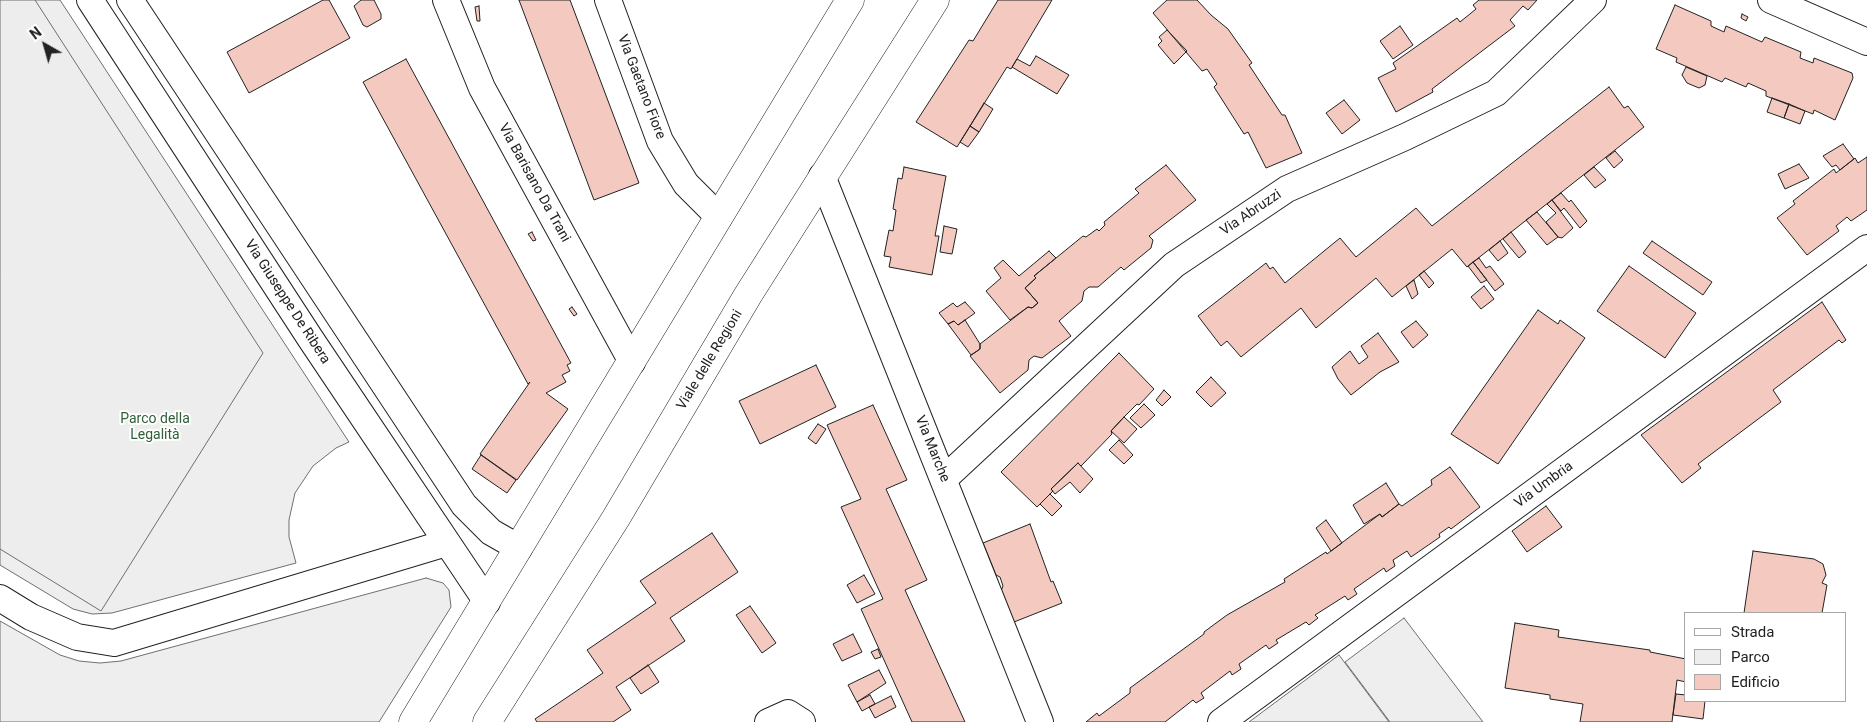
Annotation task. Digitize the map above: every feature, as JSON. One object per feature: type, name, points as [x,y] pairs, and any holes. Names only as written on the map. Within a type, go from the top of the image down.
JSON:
[{"type":"street","name":"Via Giuseppe De Ribera","points":[[90,0],[310,338],[446,544],[487,602]]},
{"type":"street","points":[[130,0],[464,505],[491,532],[519,548]]},
{"type":"street","name":"Via Barisano Da Trani","points":[[446,0],[482,88],[632,362]]},
{"type":"street","name":"Via Gaetano Fiore","points":[[608,0],[660,141],[686,184],[718,217]]},
{"type":"street","points":[[413,722],[850,0]]},
{"type":"street","name":"Viale delle Regioni","points":[[487,722],[616,518],[748,295],[935,0]]},
{"type":"street","name":"Via Abruzzi","points":[[944,479],[1174,265],[1287,189],[1405,137],[1496,93],[1593,0]]},
{"type":"street","points":[[1779,2],[1867,42]]},
{"type":"street","name":"Via Marche","points":[[822,176],[1040,722]]},
{"type":"street","name":"Via Umbria","points":[[1221,722],[1867,248]]},
{"type":"street","points":[[310,338],[340,319]]},
{"type":"street","points":[[348,395],[379,376]]},
{"type":"street","points":[[0,598],[31,617],[78,637],[114,643],[446,544]]},
{"type":"street","points":[[768,722],[788,713],[802,722]]},
{"type":"green space","name":"Parco della Legalità","points":[[0,0],[60,0],[349,442],[336,448],[313,466],[295,493],[289,520],[289,537],[296,563],[112,613],[92,614],[73,609],[0,565]]},
{"type":"green space","points":[[426,578],[443,583],[449,590],[451,607],[379,722],[0,722],[0,621],[60,655],[79,661],[100,663],[121,661]]},
{"type":"green space","points":[[1404,618],[1483,722],[1390,722],[1345,662]]},
{"type":"green space","points":[[1339,655],[1389,722],[1249,722]]},
{"type":"shaded area","name":"Parco della Legalità","points":[[0,0],[35,0],[263,353],[101,611],[0,549]]},
{"type":"building","points":[[323,0],[329,0],[350,38],[249,93],[227,52]]},
{"type":"building","points":[[361,0],[374,0],[381,14],[381,19],[367,27],[363,25],[354,6]]},
{"type":"building","points":[[519,0],[570,0],[639,183],[594,200]]},
{"type":"building","points":[[998,0],[1052,0],[1011,69],[1007,67],[957,147],[916,122],[969,40],[973,41]]},
{"type":"building","points":[[1167,0],[1197,0],[1228,29],[1252,63],[1249,65],[1282,115],[1285,115],[1302,153],[1266,168],[1248,132],[1244,134],[1214,87],[1217,84],[1207,69],[1202,71],[1153,13]]},
{"type":"building","points":[[1479,0],[1537,0],[1528,10],[1523,6],[1510,20],[1515,26],[1432,89],[1433,92],[1396,112],[1378,78],[1396,69],[1393,63],[1457,18],[1460,22],[1476,9],[1473,5]]},
{"type":"building","points":[[1675,5],[1711,21],[1711,26],[1724,32],[1726,26],[1762,42],[1765,37],[1801,52],[1800,58],[1813,63],[1814,58],[1852,73],[1853,78],[1835,120],[1814,110],[1813,114],[1766,96],[1766,91],[1748,83],[1746,87],[1725,78],[1722,82],[1676,62],[1677,58],[1656,49]]},
{"type":"building","points":[[479,6],[480,21],[477,21],[475,7]]},
{"type":"building","points":[[1742,14],[1748,17],[1746,21],[1741,18]]},
{"type":"building","points":[[1400,26],[1413,45],[1393,59],[1380,41]]},
{"type":"building","points":[[1167,30],[1187,51],[1174,64],[1158,45],[1162,41],[1159,37]]},
{"type":"building","points":[[1036,56],[1069,75],[1057,94],[1012,67],[1017,59],[1030,66]]},
{"type":"building","points":[[406,59],[571,363],[567,365],[570,371],[562,375],[566,382],[546,393],[568,409],[517,480],[480,454],[530,382],[528,384],[363,82]]},
{"type":"building","points":[[1686,67],[1707,76],[1705,85],[1699,88],[1687,83],[1682,75]]},
{"type":"building","points":[[1609,87],[1624,108],[1628,106],[1644,127],[1467,267],[1452,249],[1392,297],[1376,278],[1316,328],[1301,308],[1241,357],[1227,341],[1221,346],[1198,316],[1266,263],[1270,269],[1273,267],[1285,283],[1340,238],[1356,257],[1416,208],[1432,226]]},
{"type":"building","points":[[1772,98],[1789,104],[1784,118],[1767,112]]},
{"type":"building","points":[[1344,100],[1360,120],[1342,134],[1326,113]]},
{"type":"building","points":[[984,103],[993,109],[979,132],[970,126]]},
{"type":"building","points":[[1789,104],[1805,111],[1800,124],[1784,118]]},
{"type":"building","points":[[970,126],[979,132],[968,147],[960,142]]},
{"type":"building","points":[[1843,144],[1854,159],[1840,170],[1836,165],[1832,167],[1823,156]]},
{"type":"building","points":[[1615,151],[1623,160],[1614,168],[1606,158]]},
{"type":"building","points":[[1867,157],[1867,210],[1851,221],[1847,217],[1836,226],[1839,231],[1807,255],[1777,218],[1795,204],[1793,201],[1834,169],[1836,173],[1855,158],[1858,163]]},
{"type":"building","points":[[1799,164],[1809,178],[1785,189],[1778,174]]},
{"type":"building","points":[[1166,165],[1196,200],[1149,236],[1153,240],[1151,248],[1124,270],[1121,267],[1098,287],[1089,287],[1084,291],[1082,301],[1059,321],[1071,336],[1042,358],[1034,356],[1029,360],[1028,370],[1000,393],[970,356],[980,349],[980,344],[1028,307],[1032,308],[1038,303],[1025,288],[1036,278],[1034,276],[1083,236],[1086,237],[1097,229],[1099,231],[1105,225],[1104,222],[1139,193],[1135,189]]},
{"type":"building","points":[[904,167],[946,176],[935,236],[939,236],[932,275],[889,267],[891,257],[884,256],[889,230],[893,231],[896,210],[893,209],[898,178],[902,179]]},
{"type":"building","points":[[1594,167],[1606,180],[1595,188],[1584,175]]},
{"type":"building","points":[[1561,193],[1569,202],[1571,200],[1587,221],[1580,228],[1564,208],[1561,211],[1552,200]]},
{"type":"building","points":[[1552,200],[1573,228],[1562,238],[1558,237],[1546,222],[1556,213],[1547,204]]},
{"type":"building","points":[[1537,212],[1558,237],[1547,245],[1526,220]]},
{"type":"building","points":[[944,226],[957,229],[952,254],[940,252]]},
{"type":"building","points":[[532,232],[536,240],[533,241],[528,234]]},
{"type":"building","points":[[1511,232],[1526,252],[1519,258],[1503,239]]},
{"type":"building","points":[[1500,241],[1508,253],[1498,261],[1489,250]]},
{"type":"building","points":[[1652,241],[1712,282],[1703,295],[1643,253]]},
{"type":"building","points":[[1049,251],[1056,258],[1034,276],[1036,278],[1025,288],[1038,303],[1032,308],[1028,307],[1010,320],[986,291],[1001,278],[994,268],[1003,260],[1019,276]]},
{"type":"building","points":[[1479,258],[1486,268],[1490,266],[1504,284],[1495,291],[1473,262]]},
{"type":"building","points":[[1473,262],[1487,280],[1481,283],[1468,266]]},
{"type":"building","points":[[1629,266],[1696,313],[1665,358],[1597,311]]},
{"type":"building","points":[[1424,271],[1434,283],[1429,288],[1419,275]]},
{"type":"building","points":[[1414,280],[1418,294],[1412,299],[1406,286]]},
{"type":"building","points":[[1484,286],[1494,299],[1481,309],[1471,297]]},
{"type":"building","points":[[965,302],[975,313],[958,325],[954,321],[948,324],[939,313],[953,303],[957,307]]},
{"type":"building","points":[[1822,302],[1846,340],[1842,343],[1839,340],[1773,390],[1781,402],[1698,464],[1701,468],[1682,483],[1641,435]]},
{"type":"building","points":[[572,307],[577,314],[574,316],[569,309]]},
{"type":"building","points":[[1538,310],[1558,324],[1560,320],[1585,338],[1498,464],[1451,434]]},
{"type":"building","points":[[965,320],[980,344],[980,349],[971,355],[948,324],[954,321],[958,325]]},
{"type":"building","points":[[1416,321],[1428,335],[1413,348],[1401,332]]},
{"type":"building","points":[[1378,333],[1399,362],[1380,372],[1351,395],[1338,379],[1332,367],[1350,351],[1359,364],[1368,357],[1361,346]]},
{"type":"building","points":[[1119,353],[1154,389],[1124,417],[1111,431],[1112,434],[1081,466],[1078,463],[1051,489],[1053,491],[1037,507],[1001,472]]},
{"type":"building","points":[[816,365],[836,407],[760,444],[739,401]]},
{"type":"building","points":[[1211,377],[1226,393],[1211,407],[1196,392]]},
{"type":"building","points":[[1164,390],[1171,397],[1162,406],[1156,400]]},
{"type":"building","points":[[1144,404],[1155,415],[1141,428],[1130,418]]},
{"type":"building","points":[[873,405],[907,480],[886,489],[927,580],[905,590],[965,722],[912,722],[861,609],[883,599],[841,507],[861,499],[827,425]]},
{"type":"building","points":[[1124,417],[1137,429],[1124,443],[1111,431]]},
{"type":"building","points":[[818,424],[826,429],[816,444],[808,438]]},
{"type":"building","points":[[1119,440],[1133,455],[1124,464],[1109,450]]},
{"type":"building","points":[[481,455],[516,480],[507,493],[472,469]]},
{"type":"building","points":[[1078,463],[1093,479],[1080,493],[1070,482],[1055,494],[1051,489]]},
{"type":"building","points":[[1450,467],[1480,507],[1451,529],[1449,527],[1439,534],[1440,537],[1411,557],[1407,551],[1393,560],[1395,566],[1386,572],[1384,568],[1354,589],[1357,594],[1348,600],[1345,596],[1315,615],[1318,618],[1309,625],[1306,622],[1276,640],[1278,643],[1269,649],[1266,645],[1239,664],[1241,669],[1232,675],[1230,671],[1201,693],[1204,698],[1196,703],[1193,700],[1165,722],[1086,722],[1097,713],[1099,716],[1130,693],[1130,688],[1227,615],[1285,582],[1284,579],[1326,552],[1327,554],[1380,514],[1382,517],[1399,504],[1402,506],[1432,485],[1431,480]]},
{"type":"building","points":[[1386,483],[1399,504],[1382,517],[1380,514],[1364,524],[1353,505]]},
{"type":"building","points":[[1050,494],[1062,506],[1052,516],[1040,504]]},
{"type":"building","points":[[1546,506],[1562,527],[1527,552],[1512,531]]},
{"type":"building","points":[[1326,520],[1342,543],[1331,551],[1316,528]]},
{"type":"building","points":[[1030,524],[1051,582],[1053,581],[1062,603],[1014,622],[1001,591],[1003,586],[1000,577],[996,575],[983,543]]},
{"type":"building","points":[[712,533],[738,572],[670,618],[685,641],[616,687],[631,710],[613,722],[537,722],[535,719],[603,673],[587,650],[656,603],[640,581]]},
{"type":"building","points":[[1753,551],[1814,559],[1823,564],[1826,575],[1822,583],[1827,585],[1822,612],[1744,612]]},
{"type":"building","points":[[864,575],[875,594],[857,603],[847,585]]},
{"type":"building","points":[[750,606],[776,643],[762,653],[736,615]]},
{"type":"building","points":[[1515,623],[1559,630],[1558,637],[1650,650],[1650,652],[1684,659],[1684,682],[1677,680],[1672,722],[1580,722],[1583,704],[1550,699],[1550,695],[1505,688]]},
{"type":"building","points":[[853,634],[862,652],[842,661],[833,644]]},
{"type":"building","points":[[878,649],[881,657],[875,659],[871,652]]},
{"type":"building","points":[[648,665],[659,682],[641,694],[630,678]]},
{"type":"building","points":[[879,670],[886,683],[857,702],[848,685]]},
{"type":"building","points":[[1676,694],[1684,695],[1684,702],[1705,702],[1703,719],[1673,715]]},
{"type":"building","points":[[870,695],[875,704],[862,711],[857,702]]},
{"type":"building","points":[[891,696],[896,707],[875,718],[869,707]]}]
